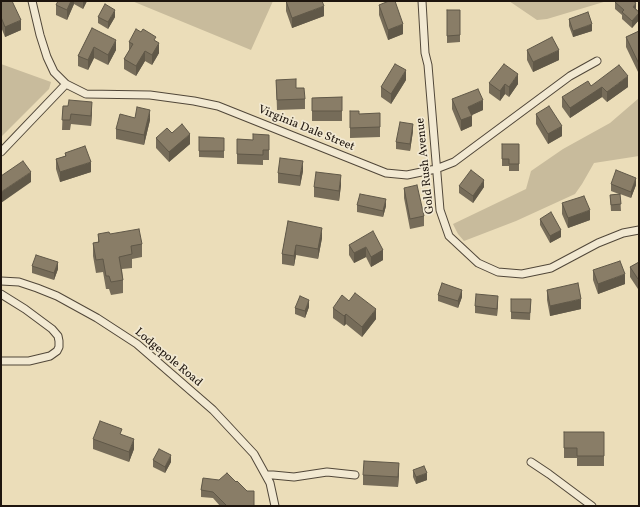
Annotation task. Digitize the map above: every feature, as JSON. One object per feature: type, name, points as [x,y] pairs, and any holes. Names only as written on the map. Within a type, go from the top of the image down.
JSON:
[{"type":"street","name":"Virginia Dale Street","points":[[32,1],[40,35],[47,57],[54,72],[66,84],[86,94],[150,96],[194,101],[218,106],[386,173],[407,175],[436,169],[454,162],[570,76],[597,61]]},
{"type":"street","name":"Gold Rush Avenue","points":[[422,1],[425,53],[428,66],[440,210],[449,236],[478,263],[498,272],[522,274],[550,268],[598,243],[624,233],[639,230]]},
{"type":"street","points":[[1,152],[66,84]]},
{"type":"street","name":"Lodgepole Road","points":[[1,281],[19,282],[57,296],[97,318],[137,344],[213,410],[254,454],[270,483],[275,506]]},
{"type":"street","points":[[1,294],[25,309],[52,329],[58,336],[59,341],[57,351],[50,356],[29,361],[1,361]]},
{"type":"street","points":[[531,462],[592,506]]},
{"type":"street","points":[[266,476],[273,475],[294,477],[327,472],[355,475]]},
{"type":"shaded area","points":[[132,1],[273,1],[251,50]]},
{"type":"shaded area","points":[[509,1],[607,1],[547,19],[537,20]]},
{"type":"shaded area","points":[[1,64],[51,82],[49,89],[1,137]]},
{"type":"shaded area","points":[[639,98],[639,156],[594,163],[575,194],[516,221],[464,241],[458,234],[453,224],[526,189],[531,171],[563,149],[610,123]]},
{"type":"building","points":[[1,1],[12,1],[21,20],[5,27],[1,17]]},
{"type":"building","points":[[58,1],[71,1],[67,10],[56,5]]},
{"type":"building","points":[[286,1],[322,1],[324,6],[292,18]]},
{"type":"building","points":[[389,1],[395,1],[403,24],[388,30],[379,5]]},
{"type":"building","points":[[633,1],[636,3],[633,7],[639,13],[632,21],[622,12],[624,10],[615,2]]},
{"type":"building","points":[[105,4],[115,10],[108,22],[98,17]]},
{"type":"building","points":[[447,10],[460,10],[460,35],[447,36]]},
{"type":"building","points":[[588,12],[592,24],[573,31],[569,19]]},
{"type":"building","points":[[92,28],[116,40],[108,55],[94,47],[88,60],[78,56]]},
{"type":"building","points":[[136,29],[141,32],[143,29],[156,37],[154,40],[159,43],[152,55],[145,51],[136,66],[124,59],[133,44],[129,42]]},
{"type":"building","points":[[639,31],[639,64],[626,37]]},
{"type":"building","points":[[552,37],[559,50],[533,62],[527,50]]},
{"type":"building","points":[[395,64],[406,70],[391,94],[381,87]]},
{"type":"building","points":[[504,64],[518,74],[509,87],[505,84],[500,91],[489,83]]},
{"type":"building","points":[[619,65],[628,76],[607,92],[602,87],[570,108],[562,97],[588,81],[591,86]]},
{"type":"building","points":[[296,79],[296,88],[304,88],[305,99],[277,100],[276,80]]},
{"type":"building","points":[[478,89],[483,100],[468,107],[472,116],[461,120],[452,99]]},
{"type":"building","points":[[342,97],[342,111],[312,111],[312,98]]},
{"type":"building","points":[[69,100],[92,102],[91,116],[71,114],[70,120],[62,120],[63,106],[68,106]]},
{"type":"building","points":[[549,106],[562,126],[548,134],[536,114]]},
{"type":"building","points":[[137,107],[150,110],[144,135],[116,129],[120,114],[135,118]]},
{"type":"building","points":[[350,111],[359,111],[359,114],[380,113],[380,127],[350,128]]},
{"type":"building","points":[[400,122],[413,124],[410,144],[396,142]]},
{"type":"building","points":[[182,124],[190,134],[169,152],[156,138],[167,128],[172,133]]},
{"type":"building","points":[[253,134],[269,135],[269,150],[263,150],[263,155],[237,154],[237,139],[253,140]]},
{"type":"building","points":[[199,137],[224,138],[224,151],[199,151]]},
{"type":"building","points":[[502,144],[519,144],[519,164],[509,164],[509,159],[502,159]]},
{"type":"building","points":[[85,146],[91,162],[60,172],[56,159],[66,156],[65,153]]},
{"type":"building","points":[[280,158],[303,161],[300,176],[278,173]]},
{"type":"building","points":[[23,161],[31,172],[1,192],[1,176]]},
{"type":"building","points":[[471,170],[484,180],[473,196],[459,186]]},
{"type":"building","points":[[616,170],[636,178],[631,192],[611,184]]},
{"type":"building","points":[[316,172],[341,175],[339,191],[314,187]]},
{"type":"building","points":[[417,185],[424,216],[410,219],[404,188]]},
{"type":"building","points":[[360,194],[386,199],[383,211],[357,205]]},
{"type":"building","points":[[620,194],[621,204],[611,205],[610,195]]},
{"type":"building","points":[[584,196],[590,210],[568,218],[562,203]]},
{"type":"building","points":[[551,212],[561,230],[550,236],[540,219]]},
{"type":"building","points":[[288,221],[322,228],[318,249],[296,245],[294,256],[282,254]]},
{"type":"building","points":[[139,229],[142,244],[131,246],[132,254],[119,257],[123,280],[111,282],[109,276],[106,276],[103,259],[96,260],[93,243],[99,242],[98,234],[109,232],[110,234]]},
{"type":"building","points":[[373,231],[383,250],[371,257],[366,247],[354,253],[349,245]]},
{"type":"building","points":[[36,255],[58,262],[54,273],[32,266]]},
{"type":"building","points":[[620,261],[625,274],[598,284],[593,270]]},
{"type":"building","points":[[639,262],[639,278],[638,279],[630,267]]},
{"type":"building","points":[[442,283],[462,290],[458,301],[438,295]]},
{"type":"building","points":[[578,283],[581,299],[550,306],[547,290]]},
{"type":"building","points":[[355,293],[376,309],[362,327],[346,314],[344,316],[333,308],[342,295],[349,301]]},
{"type":"building","points":[[476,294],[498,296],[497,309],[475,306]]},
{"type":"building","points":[[300,296],[309,300],[305,311],[295,308]]},
{"type":"building","points":[[511,299],[531,299],[530,313],[511,312]]},
{"type":"building","points":[[100,421],[122,429],[120,434],[134,439],[129,452],[93,439]]},
{"type":"building","points":[[564,432],[604,432],[604,456],[577,456],[577,448],[564,448]]},
{"type":"building","points":[[159,449],[171,455],[165,467],[153,460]]},
{"type":"building","points":[[364,461],[399,463],[398,477],[363,475]]},
{"type":"building","points":[[424,466],[427,473],[416,477],[413,470]]},
{"type":"building","points":[[227,473],[247,491],[254,491],[254,506],[227,506],[213,492],[201,490],[203,478],[219,480]]}]
